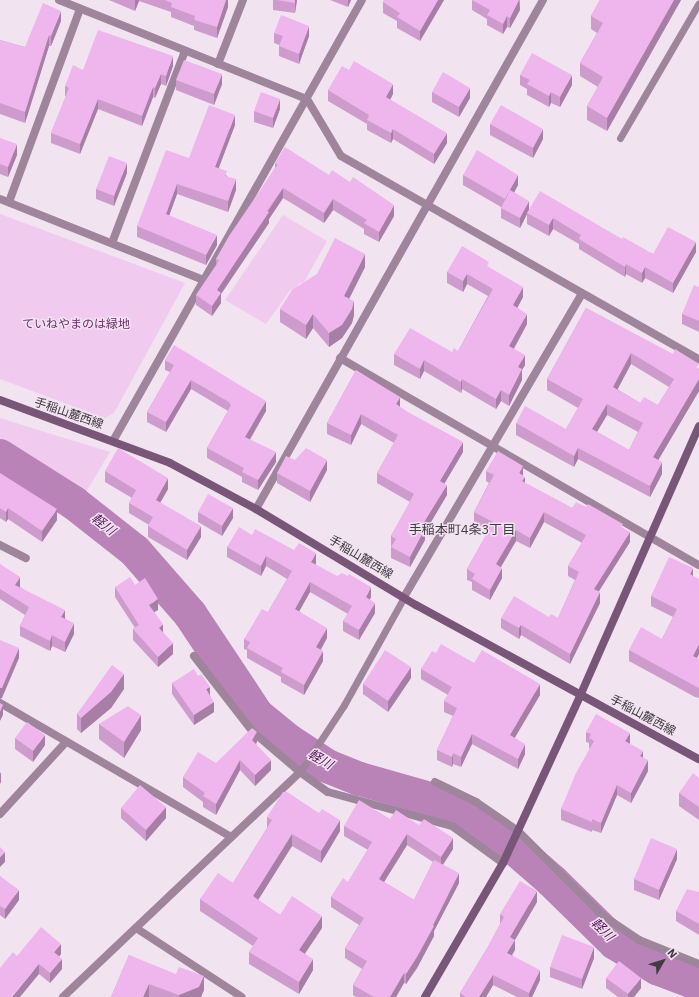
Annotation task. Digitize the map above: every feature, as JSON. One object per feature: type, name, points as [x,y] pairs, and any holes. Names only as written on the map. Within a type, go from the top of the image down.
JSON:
[{"type":"street","points":[[59,0],[307,100],[341,156],[699,359]]},
{"type":"street","points":[[218,64],[243,0]]},
{"type":"street","points":[[113,440],[307,100],[362,0]]},
{"type":"street","points":[[256,509],[543,0]]},
{"type":"street","points":[[9,202],[80,9]]},
{"type":"street","points":[[112,243],[186,51]]},
{"type":"street","points":[[0,199],[204,280]]},
{"type":"street","points":[[404,597],[582,293]]},
{"type":"street","points":[[340,358],[699,565]]},
{"type":"street","name":"手稲山麓西線","points":[[0,400],[113,440],[170,463],[256,509],[404,597],[580,696],[699,758]]},
{"type":"street","points":[[425,997],[503,864],[580,696],[699,426]]},
{"type":"street","points":[[0,545],[26,558]]},
{"type":"street","points":[[194,656],[253,732],[300,772],[328,792],[452,826],[503,864]]},
{"type":"street","points":[[0,704],[231,837]]},
{"type":"street","points":[[0,814],[66,742]]},
{"type":"street","points":[[63,997],[300,772]]},
{"type":"street","points":[[435,782],[476,802],[518,831],[602,914],[639,940],[699,964]]},
{"type":"street","points":[[136,928],[242,997]]},
{"type":"lane","points":[[620,138],[699,3]]},
{"type":"lane","points":[[300,772],[319,745],[404,597]]},
{"type":"green space","name":"ていねやまのは緑地","points":[[0,214],[185,283],[114,413],[105,418],[0,379]]},
{"type":"green space","points":[[283,215],[327,241],[303,284],[300,283],[294,290],[291,289],[266,324],[225,300]]},
{"type":"green space","points":[[0,418],[110,452],[84,495],[0,444]]},
{"type":"building","points":[[165,0],[226,0],[217,27],[194,20],[195,16],[171,7],[172,3]]},
{"type":"building","points":[[277,0],[295,0],[295,3]]},
{"type":"building","points":[[384,0],[438,0],[420,31],[397,17],[400,13],[383,2]]},
{"type":"building","points":[[472,0],[519,0],[510,18],[507,16],[503,24],[487,15],[490,10]]},
{"type":"building","points":[[600,0],[674,0],[607,118],[587,106],[603,77],[580,63],[603,23],[591,16]]},
{"type":"building","points":[[43,3],[61,11],[51,36],[49,35],[25,112],[0,103],[0,40],[25,47]]},
{"type":"building","points":[[281,15],[309,26],[299,54],[279,46],[283,36],[274,33]]},
{"type":"building","points":[[98,30],[173,56],[166,76],[161,74],[155,88],[153,87],[142,116],[98,99],[80,144],[51,133],[69,88],[65,86],[73,65],[83,70]]},
{"type":"building","points":[[532,53],[572,75],[560,97],[551,92],[549,96],[527,84],[530,80],[520,75]]},
{"type":"building","points":[[184,60],[222,74],[214,94],[176,80]]},
{"type":"building","points":[[354,61],[393,84],[386,97],[447,133],[434,154],[393,129],[391,133],[367,120],[369,115],[328,90],[342,66],[349,70]]},
{"type":"building","points":[[443,72],[470,88],[459,107],[432,92]]},
{"type":"building","points":[[261,92],[280,99],[273,118],[254,111]]},
{"type":"building","points":[[209,105],[235,115],[215,167],[227,171],[225,176],[236,179],[228,201],[177,184],[166,214],[217,235],[206,255],[137,226],[166,150],[189,158]]},
{"type":"building","points":[[501,105],[543,129],[533,148],[490,124]]},
{"type":"building","points":[[0,138],[17,144],[8,167],[0,164]]},
{"type":"building","points":[[285,147],[329,175],[332,170],[350,182],[353,177],[394,205],[379,232],[364,223],[367,220],[333,199],[324,213],[283,188],[267,211],[269,212],[217,290],[221,293],[212,306],[196,295],[217,264],[219,260],[216,259],[229,236],[278,164],[275,163]]},
{"type":"building","points":[[477,150],[518,175],[505,199],[463,175]]},
{"type":"building","points":[[109,156],[127,163],[114,196],[96,189]]},
{"type":"building","points":[[510,190],[529,201],[520,218],[501,208]]},
{"type":"building","points":[[540,191],[622,239],[623,237],[653,254],[668,227],[696,242],[673,283],[645,267],[642,273],[626,264],[625,267],[579,239],[581,235],[553,218],[549,225],[527,213]]},
{"type":"building","points":[[335,238],[365,254],[344,296],[354,301],[352,309],[342,325],[329,333],[313,314],[306,325],[280,309],[292,290],[317,274]]},
{"type":"building","points":[[462,246],[489,262],[487,266],[523,287],[513,305],[527,314],[509,346],[525,355],[518,367],[522,369],[509,395],[501,390],[496,399],[462,379],[461,382],[424,360],[420,369],[394,354],[410,328],[452,352],[454,348],[458,351],[493,289],[467,274],[463,281],[447,272]]},
{"type":"building","points":[[694,285],[699,287],[699,321],[682,314]]},
{"type":"building","points":[[586,308],[673,354],[675,349],[699,364],[696,367],[699,369],[699,379],[653,457],[662,462],[650,486],[578,448],[574,456],[516,423],[525,406],[566,429],[583,399],[547,379]],"holes":[[[631,353],[674,379],[658,405],[644,397],[640,403],[613,387]],[[607,404],[643,423],[629,450],[592,429]]]},
{"type":"building","points":[[174,345],[266,401],[245,437],[276,452],[258,480],[242,472],[244,468],[207,448],[231,405],[229,402],[191,380],[166,422],[147,412],[174,365],[165,360]]},
{"type":"building","points":[[356,370],[400,397],[396,404],[406,411],[463,442],[440,481],[447,485],[421,527],[425,529],[410,557],[391,547],[396,539],[391,536],[414,494],[377,473],[398,435],[361,414],[351,435],[327,423]]},
{"type":"building","points":[[118,448],[168,478],[156,500],[201,526],[187,550],[148,526],[153,517],[129,503],[136,490],[105,471]]},
{"type":"building","points":[[306,448],[327,460],[310,491],[277,473],[286,456],[295,460]]},
{"type":"building","points":[[498,451],[523,466],[519,473],[525,477],[522,481],[572,508],[576,502],[586,507],[588,504],[623,524],[621,527],[630,532],[594,589],[600,592],[570,654],[521,625],[519,628],[501,618],[514,596],[549,617],[551,614],[558,618],[579,572],[568,566],[586,535],[544,512],[530,538],[516,530],[496,564],[502,568],[490,590],[472,579],[475,574],[467,569],[493,522],[474,512],[494,475],[486,471]]},
{"type":"building","points":[[0,473],[57,509],[42,531],[8,508],[6,512],[0,508]]},
{"type":"building","points":[[208,494],[233,508],[222,526],[198,512]]},
{"type":"building","points":[[239,527],[252,535],[255,529],[294,550],[299,543],[316,553],[311,562],[337,576],[342,573],[348,576],[349,574],[371,587],[366,597],[375,603],[359,630],[343,621],[352,606],[310,582],[295,609],[327,628],[316,647],[323,651],[304,685],[281,672],[283,668],[247,648],[250,642],[244,639],[262,609],[268,612],[292,571],[266,556],[261,566],[227,547]]},
{"type":"building","points":[[669,557],[693,568],[690,574],[699,579],[699,644],[693,656],[699,659],[699,688],[629,650],[641,627],[662,639],[677,609],[651,596]]},
{"type":"building","points":[[0,564],[20,577],[15,585],[65,610],[61,617],[74,623],[65,642],[52,635],[50,641],[20,626],[29,607],[0,589]]},
{"type":"building","points":[[130,577],[135,585],[145,578],[158,599],[149,605],[163,624],[159,628],[173,643],[158,657],[133,629],[139,625],[115,587]]},
{"type":"building","points":[[0,640],[19,648],[2,688],[0,688]]},
{"type":"building","points":[[441,644],[474,663],[482,650],[540,684],[510,735],[525,744],[518,759],[472,734],[461,757],[453,753],[452,757],[437,750],[457,708],[444,701],[452,687],[421,669],[432,651],[436,653]]},
{"type":"building","points":[[385,650],[411,667],[388,701],[363,684]]},
{"type":"building","points":[[112,665],[124,674],[111,692],[81,718],[77,714]]},
{"type":"building","points":[[194,669],[198,676],[201,674],[210,687],[206,689],[214,702],[194,715],[172,683]]},
{"type":"building","points":[[0,703],[3,705],[0,711]]},
{"type":"building","points":[[128,706],[141,715],[124,742],[99,724]]},
{"type":"building","points":[[596,714],[630,733],[625,741],[643,751],[640,756],[648,760],[631,793],[617,785],[601,823],[592,819],[592,822],[561,809],[576,773],[594,741],[589,738],[591,734],[586,732]]},
{"type":"building","points":[[27,722],[45,735],[33,751],[15,738]]},
{"type":"building","points":[[252,728],[257,732],[252,740],[271,760],[255,775],[240,760],[216,804],[203,796],[205,793],[183,777],[198,752],[216,763]]},
{"type":"building","points":[[693,773],[699,778],[699,807],[679,793]]},
{"type":"building","points":[[140,785],[166,807],[146,830],[121,808]]},
{"type":"building","points":[[283,792],[287,792],[319,813],[322,809],[340,820],[321,851],[292,834],[253,896],[280,915],[292,896],[322,916],[299,950],[313,959],[299,982],[249,952],[258,938],[200,899],[218,873],[233,883],[272,820],[267,817]]},
{"type":"building","points":[[359,800],[390,819],[396,810],[419,825],[424,819],[453,838],[441,857],[407,834],[379,879],[414,900],[434,860],[459,873],[433,925],[434,926],[417,957],[406,974],[404,973],[390,997],[374,997],[353,985],[367,961],[345,948],[364,918],[331,897],[343,878],[348,882],[372,842],[344,826]]},
{"type":"building","points":[[651,838],[677,849],[659,890],[634,879]]},
{"type":"building","points":[[0,847],[5,852],[0,857]]},
{"type":"building","points":[[0,876],[19,890],[5,909],[0,906]]},
{"type":"building","points":[[520,881],[537,891],[510,937],[515,940],[507,953],[540,970],[529,993],[493,975],[479,997],[466,997],[460,993],[504,917],[500,914]]},
{"type":"building","points":[[687,889],[699,892],[699,924],[676,911]]},
{"type":"building","points":[[41,927],[61,944],[54,952],[62,959],[50,973],[39,964],[12,996],[13,997],[0,997],[0,968],[13,952],[17,956]]},
{"type":"building","points":[[562,935],[594,947],[582,979],[550,967]]},
{"type":"building","points":[[129,955],[176,974],[179,967],[204,976],[199,987],[179,995],[149,984],[143,997],[111,997]]},
{"type":"building","points":[[619,961],[641,978],[628,994],[606,978]]},
{"type":"waterway","name":"軽川","points":[[0,456],[74,503],[135,551],[190,614],[257,715],[289,741],[327,766],[360,779],[441,802],[471,818],[506,841],[552,881],[615,943],[657,968],[699,984]]},
{"type":"district","name":"手稲本町4条3丁目","points":[[462,530]]}]
